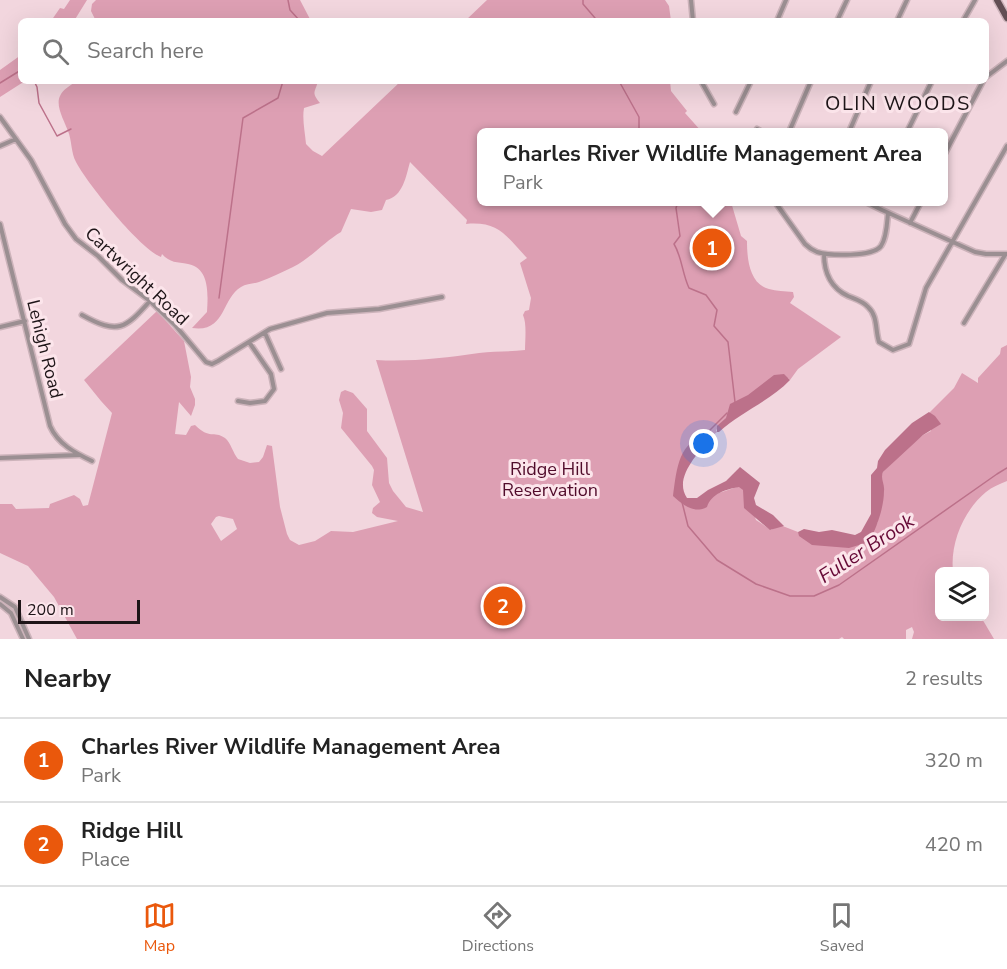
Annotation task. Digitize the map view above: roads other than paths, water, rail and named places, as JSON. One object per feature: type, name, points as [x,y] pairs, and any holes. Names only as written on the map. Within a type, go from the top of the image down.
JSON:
[{"type":"main road","points":[[999,1],[1007,18]]},
{"type":"street","points":[[691,0],[693,18]]},
{"type":"street","points":[[778,18],[786,0]]},
{"type":"street","points":[[838,18],[847,0]]},
{"type":"street","points":[[898,18],[907,0]]},
{"type":"street","points":[[965,18],[975,0]]},
{"type":"street","points":[[989,75],[1007,61]]},
{"type":"street","points":[[703,84],[714,104]]},
{"type":"street","points":[[735,112],[749,84]]},
{"type":"street","points":[[791,128],[810,84]]},
{"type":"street","points":[[851,128],[870,84]]},
{"type":"street","points":[[908,128],[930,84]]},
{"type":"street","points":[[948,148],[981,84]]},
{"type":"street","name":"Cartwright Road","points":[[0,117],[31,160],[65,224],[76,239],[98,256],[122,280],[150,300],[206,362],[212,364],[265,333],[327,313],[379,309],[442,297]]},
{"type":"street","points":[[0,146],[16,139]]},
{"type":"street","points":[[824,254],[826,269],[833,286],[869,307],[874,315],[879,342],[893,350],[905,346],[912,338],[920,304],[951,242],[1007,146]]},
{"type":"street","points":[[778,206],[805,244],[811,250],[824,254],[870,253],[879,248],[885,237],[888,213]]},
{"type":"street","points":[[876,206],[951,242],[986,254],[1006,254]]},
{"type":"street","points":[[910,223],[918,206]]},
{"type":"street","name":"Lehigh Road","points":[[0,224],[50,426],[60,442],[92,461]]},
{"type":"street","points":[[964,323],[1006,254]]},
{"type":"street","points":[[82,315],[100,324],[121,326],[132,321],[150,300]]},
{"type":"street","points":[[0,327],[25,321]]},
{"type":"street","points":[[265,333],[281,369]]},
{"type":"street","points":[[238,401],[250,403],[265,401],[274,389],[271,374],[249,342]]},
{"type":"street","points":[[0,458],[80,455]]},
{"type":"street","points":[[0,597],[15,608],[29,639]]},
{"type":"street","points":[[0,603],[13,616],[23,639]]},
{"type":"waterway","points":[[288,0],[290,10],[297,18]]},
{"type":"waterway","name":"Fuller Brook","points":[[583,0],[583,4],[595,18]]},
{"type":"waterway","points":[[0,83],[18,72]]},
{"type":"waterway","points":[[36,84],[39,103],[57,136],[71,129]]},
{"type":"waterway","points":[[219,298],[243,118],[278,98],[282,84]]},
{"type":"waterway","name":"Fuller Brook","points":[[621,84],[639,117],[639,128]]},
{"type":"waterway","name":"Fuller Brook","points":[[677,206],[680,236],[674,244],[689,288],[706,295],[717,310],[714,326],[728,342],[735,402]]},
{"type":"waterway","name":"Fuller Brook","points":[[703,437],[727,413]]},
{"type":"waterway","name":"Fuller Brook","points":[[682,502],[688,526],[717,560],[756,584],[790,596],[814,596],[839,585],[1007,468]]},
{"type":"place","name":"Charles River Wildlife Management Area","points":[[712,248]]},
{"type":"place","name":"Ridge Hill","points":[[503,606]]},
{"type":"district","name":"OLIN WOODS","points":[[898,103]]},
{"type":"park label","name":"Ridge Hill Reservation","points":[[550,479]]}]
